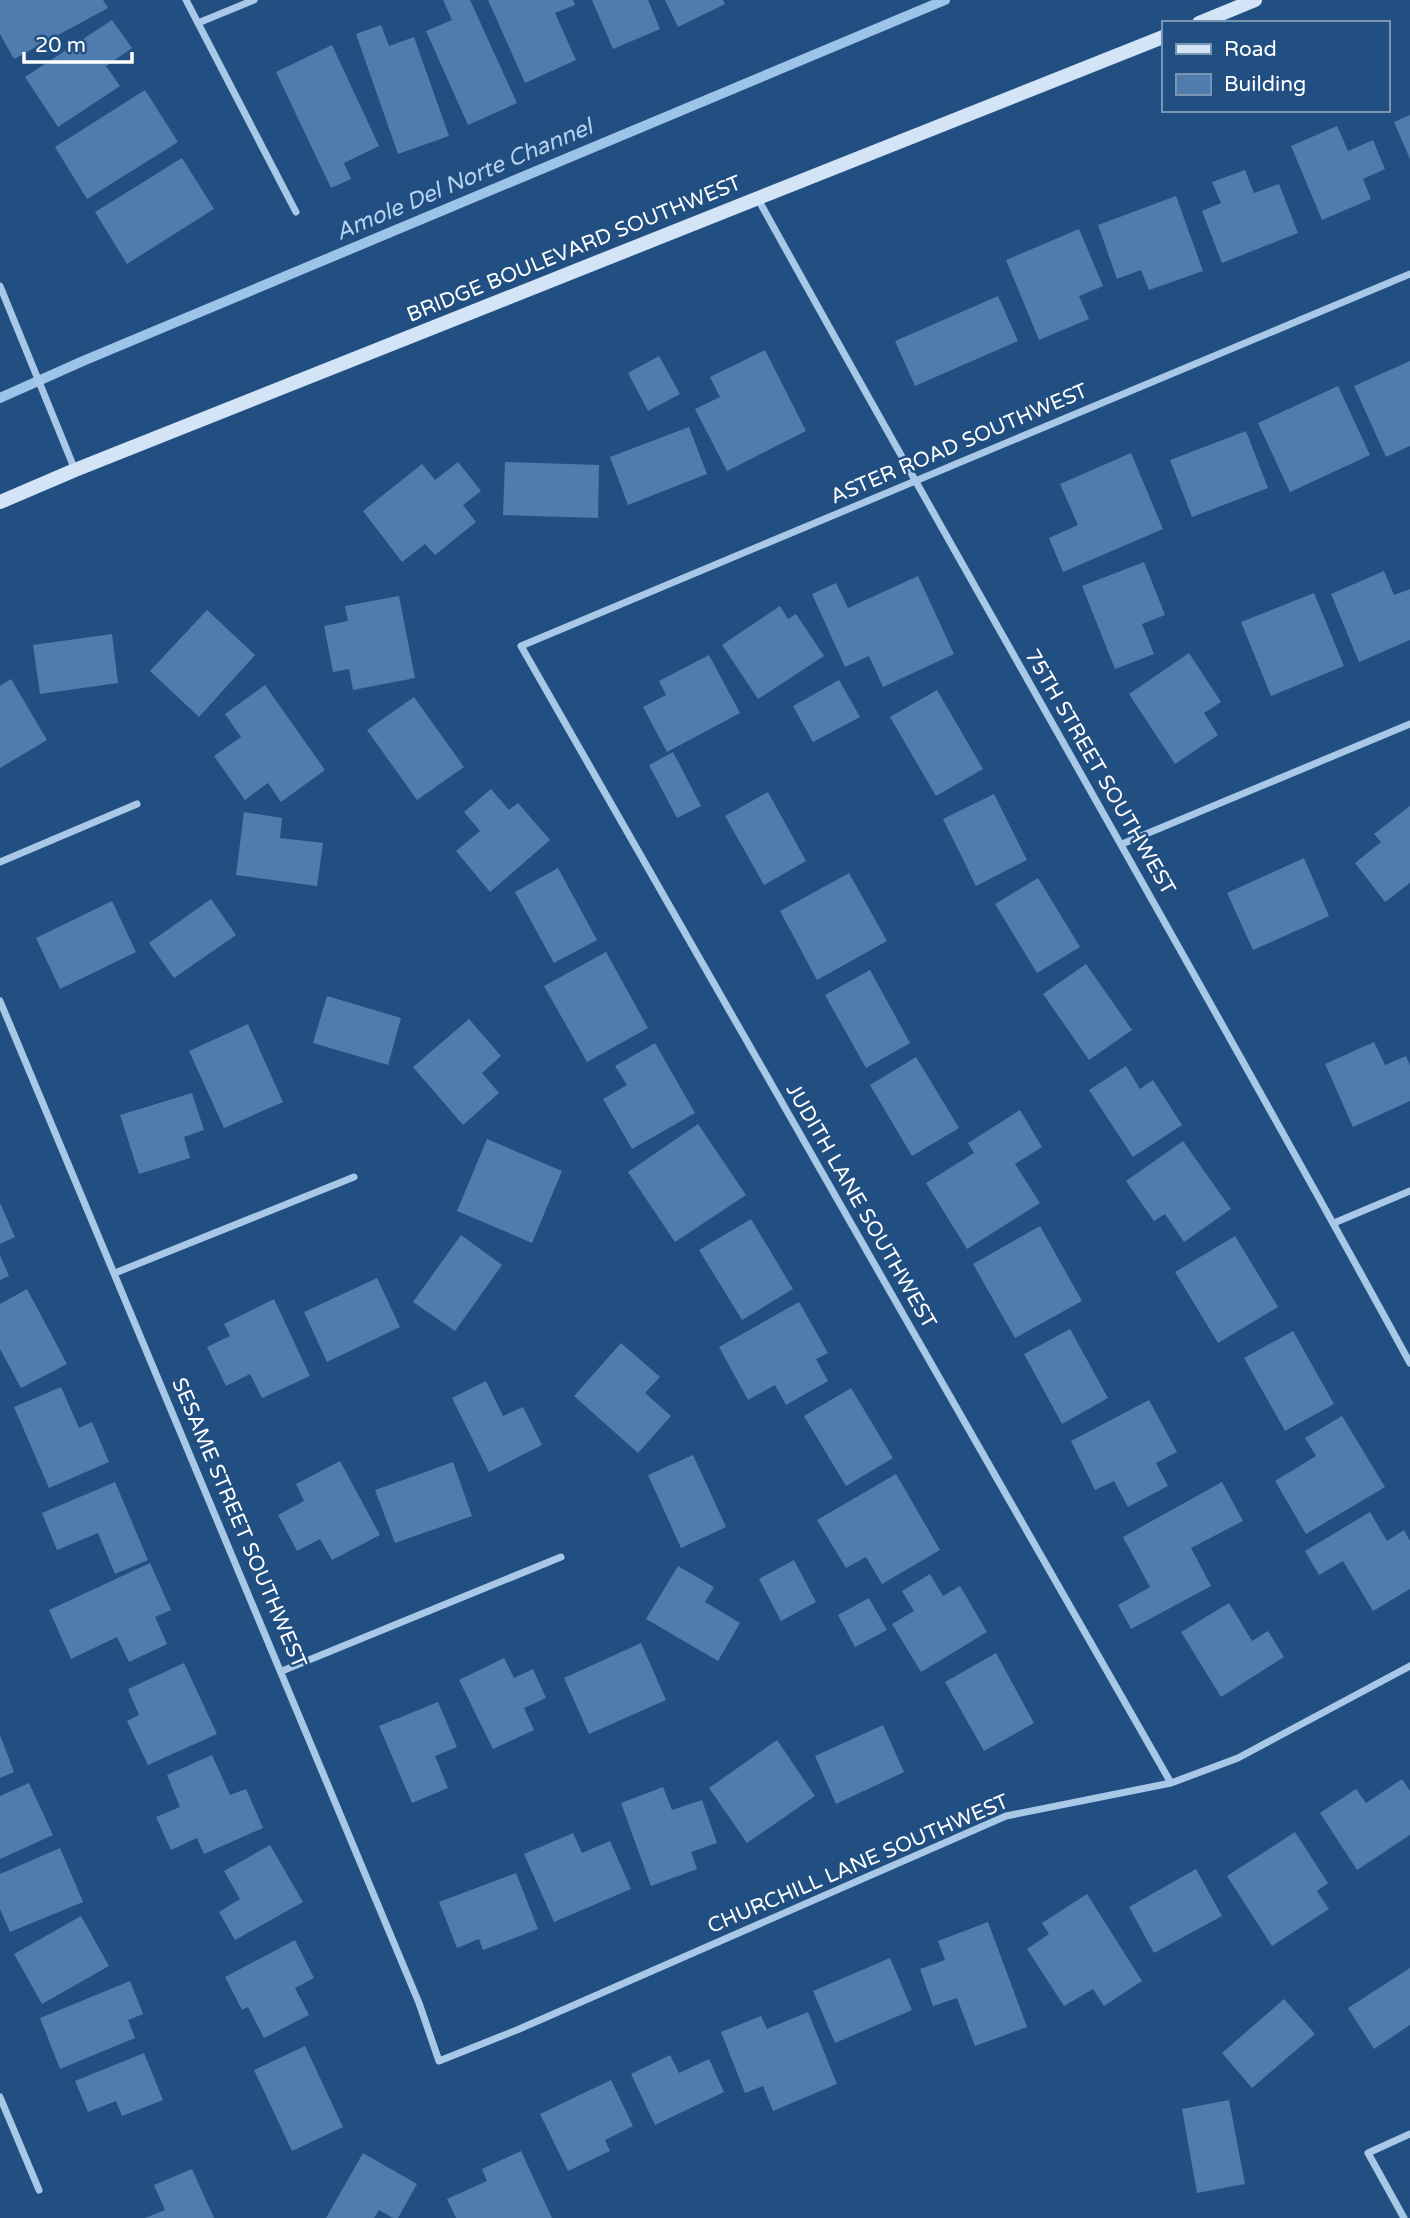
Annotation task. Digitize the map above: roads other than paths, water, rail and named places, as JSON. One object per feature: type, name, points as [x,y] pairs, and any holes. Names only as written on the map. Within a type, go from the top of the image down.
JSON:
[{"type":"street","points":[[186,0],[296,212]]},
{"type":"street","points":[[198,23],[254,0]]},
{"type":"street","points":[[1204,21],[1255,0]]},
{"type":"street","name":"BRIDGE BOULEVARD SOUTHWEST","points":[[0,502],[1162,37]]},
{"type":"street","name":"75TH STREET SOUTHWEST","points":[[758,199],[914,481],[1122,844],[1410,1363]]},
{"type":"street","name":"ASTER ROAD SOUTHWEST","points":[[521,646],[1410,274]]},
{"type":"street","points":[[0,286],[75,470]]},
{"type":"street","name":"JUDITH LANE SOUTHWEST","points":[[521,646],[1171,1783]]},
{"type":"street","points":[[1122,844],[1410,724]]},
{"type":"street","points":[[0,862],[137,804]]},
{"type":"street","name":"SESAME STREET SOUTHWEST","points":[[0,1001],[282,1671],[419,2003],[439,2061]]},
{"type":"street","points":[[115,1273],[354,1177]]},
{"type":"street","points":[[1334,1223],[1410,1191]]},
{"type":"street","points":[[282,1671],[561,1557]]},
{"type":"street","name":"CHURCHILL LANE SOUTHWEST","points":[[439,2061],[1006,1816],[1171,1783],[1238,1758],[1410,1667]]},
{"type":"street","points":[[0,2097],[39,2190]]},
{"type":"street","points":[[1404,2218],[1368,2153],[1410,2134]]},
{"type":"waterway","name":"Amole Del Norte Channel","points":[[0,398],[945,0]]}]
